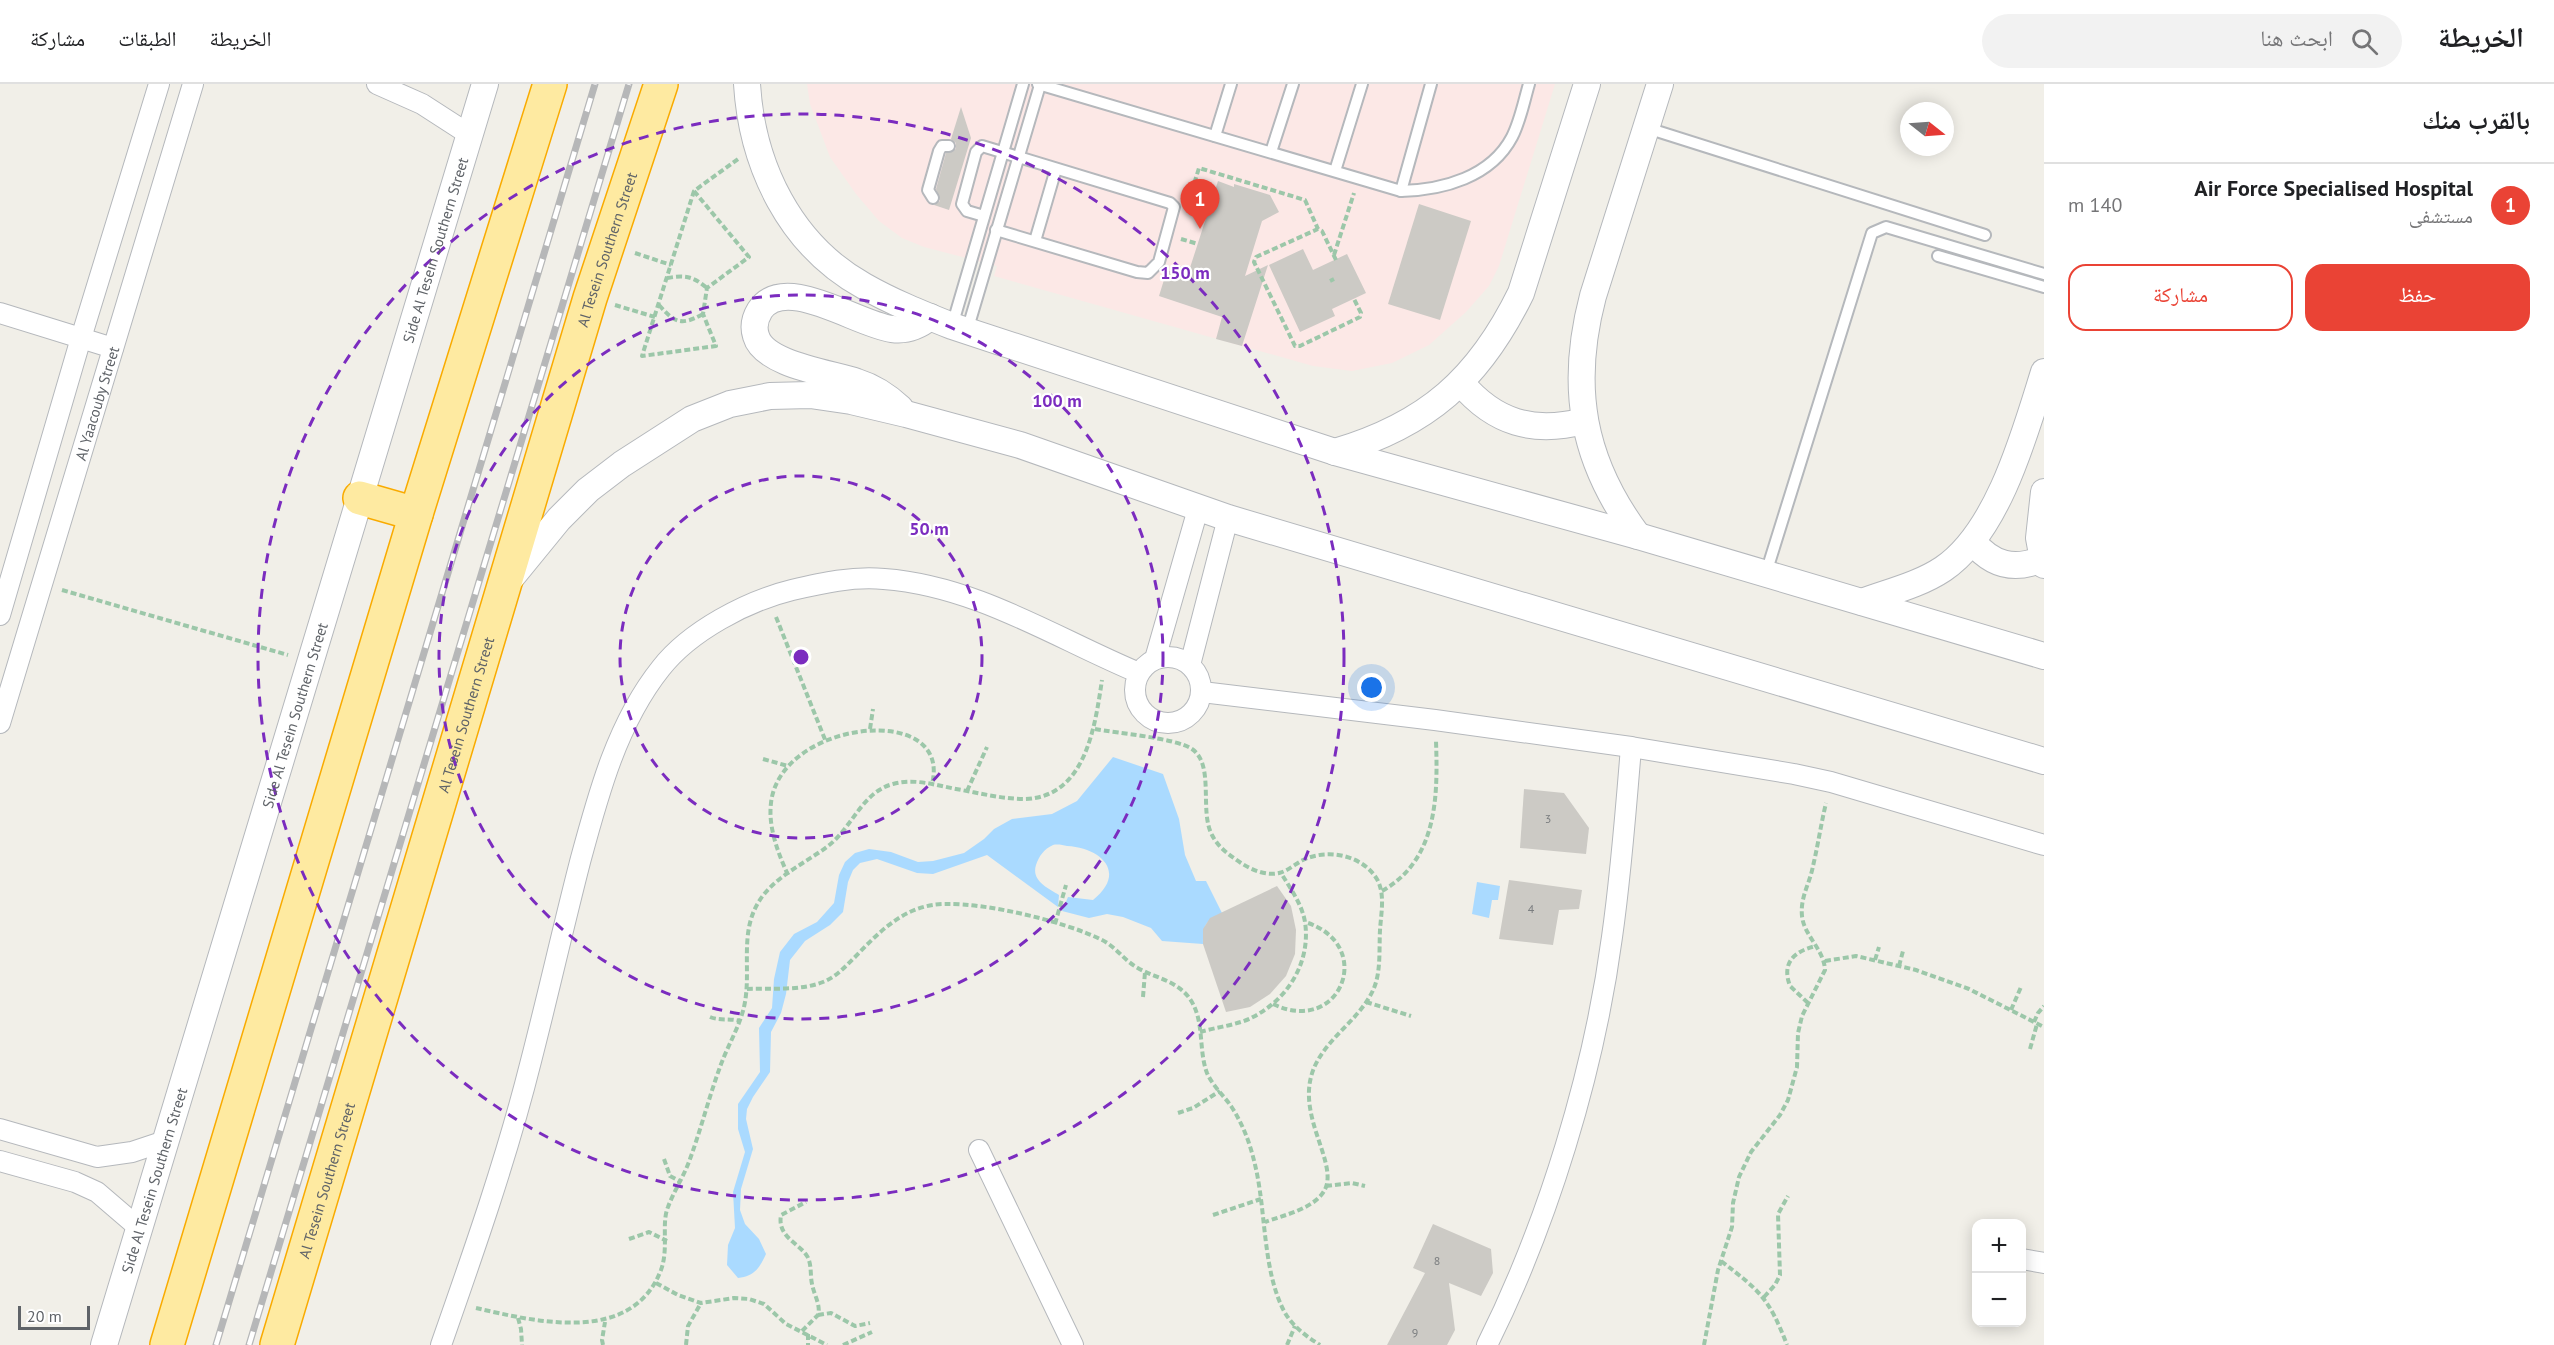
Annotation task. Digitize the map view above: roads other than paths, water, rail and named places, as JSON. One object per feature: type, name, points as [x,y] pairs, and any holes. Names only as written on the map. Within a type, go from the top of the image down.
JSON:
[{"type":"highway","points":[[167,1345],[416,514],[550,84]]},
{"type":"highway","name":"Al Tesein Southern Street","points":[[277,1345],[590,298],[661,84]]},
{"type":"highway","points":[[360,498],[416,514]]},
{"type":"street","points":[[0,615],[81,338],[159,84]]},
{"type":"street","name":"Al Yaacouby Street","points":[[0,723],[193,84]]},
{"type":"street","points":[[377,84],[422,104],[470,135]]},
{"type":"street","name":"Side Al Tesein Southern Street","points":[[104,1345],[485,84]]},
{"type":"street","points":[[747,84],[748,110],[765,174],[779,201],[796,226],[838,269],[863,286],[950,325],[1335,452],[1638,536],[2044,656]]},
{"type":"street","points":[[1335,452],[1393,431],[1419,416],[1461,383],[1488,351],[1521,293],[1587,84]]},
{"type":"street","points":[[1638,536],[1618,510],[1603,482],[1592,452],[1584,421],[1580,389],[1580,358],[1584,327],[1660,84]]},
{"type":"street","points":[[906,414],[894,402],[869,387],[771,356],[757,341],[755,322],[758,312],[771,299],[789,295],[894,329],[950,325]]},
{"type":"street","points":[[0,313],[113,348]]},
{"type":"street","points":[[1862,602],[1929,577],[1959,557],[1973,542],[2003,487],[2024,439],[2044,372]]},
{"type":"street","points":[[1461,383],[1484,407],[1514,422],[1549,427],[1584,421]]},
{"type":"street","points":[[506,584],[559,519],[588,490],[622,464],[692,419],[730,404],[770,396],[810,395],[851,401],[906,414],[1020,445],[1198,509],[2044,761]]},
{"type":"street","points":[[1973,542],[1992,560],[2004,565],[2043,562],[2040,516],[2044,492]]},
{"type":"street","points":[[1155,659],[1198,509]]},
{"type":"street","points":[[1190,665],[1228,518]]},
{"type":"street","points":[[441,1345],[509,1148],[591,820],[618,742],[642,696],[663,666],[709,626],[768,596],[834,580],[883,579],[940,588],[1002,608],[1139,673]]},
{"type":"street","points":[[1167,656],[1179,658],[1190,665],[1197,673],[1202,692],[1197,707],[1187,718],[1173,723],[1158,722],[1145,715],[1136,702],[1134,687],[1139,673],[1155,659],[1167,656]]},
{"type":"street","points":[[1202,692],[1435,720],[1631,747],[1782,772],[1831,782],[2044,845]]},
{"type":"street","points":[[1487,1345],[1524,1260],[1553,1182],[1577,1102],[1597,1020],[1612,938],[1631,747]]},
{"type":"street","points":[[0,1130],[97,1158],[132,1152],[165,1141]]},
{"type":"street","points":[[979,1150],[1073,1345]]},
{"type":"street","points":[[0,1161],[75,1182],[97,1192],[139,1228]]},
{"type":"street","points":[[2026,1260],[2044,1263]]},
{"type":"lane","points":[[950,325],[1023,84]]},
{"type":"lane","points":[[950,325],[996,230],[1039,84],[1401,191],[1440,188],[1461,181],[1481,170],[1498,155],[1512,137],[1529,84]]},
{"type":"lane","points":[[1215,136],[1231,84]]},
{"type":"lane","points":[[1271,152],[1293,84]]},
{"type":"lane","points":[[1335,171],[1362,84]]},
{"type":"lane","points":[[1401,191],[1431,84]]},
{"type":"lane","points":[[1647,128],[1985,235]]},
{"type":"lane","points":[[933,198],[928,190],[940,148],[949,146]]},
{"type":"lane","points":[[984,216],[957,206],[971,154],[982,146],[1170,202],[1175,210],[1159,262],[1148,273],[1137,272],[996,230]]},
{"type":"lane","points":[[1035,242],[1056,169]]},
{"type":"lane","points":[[1766,573],[1872,233],[1886,227],[2044,274]]},
{"type":"lane","points":[[1938,256],[2044,287]]},
{"type":"water","points":[[1113,757],[1163,774],[1179,819],[1185,855],[1196,881],[1206,881],[1222,913],[1206,924],[1203,944],[1162,941],[1151,928],[1123,917],[1107,914],[1089,918],[1062,911],[1068,897],[1093,900],[1103,890],[1108,880],[1109,872],[1100,857],[1080,848],[1053,845],[1042,853],[1036,865],[1038,880],[1059,895],[1058,907],[987,855],[933,874],[917,873],[877,859],[860,863],[853,870],[848,882],[843,912],[830,925],[805,941],[790,960],[781,1013],[771,1032],[770,1072],[753,1097],[747,1109],[746,1119],[753,1149],[741,1189],[740,1210],[745,1224],[759,1239],[766,1254],[755,1271],[748,1276],[738,1278],[727,1265],[728,1245],[735,1228],[733,1192],[745,1152],[738,1129],[738,1104],[760,1072],[759,1028],[772,1008],[774,979],[780,952],[794,934],[817,922],[834,903],[839,875],[845,862],[855,853],[869,849],[891,852],[918,862],[933,861],[964,853],[994,829],[1012,819],[1052,814],[1077,801]]},
{"type":"water","points":[[1477,882],[1500,886],[1498,900],[1492,900],[1489,918],[1472,914]]},
{"type":"railway","points":[[216,1345],[595,84]]},
{"type":"railway","points":[[249,1345],[629,84]]},
{"type":"place","name":"Air Force Specialised Hospital","points":[[1200,229]]}]
